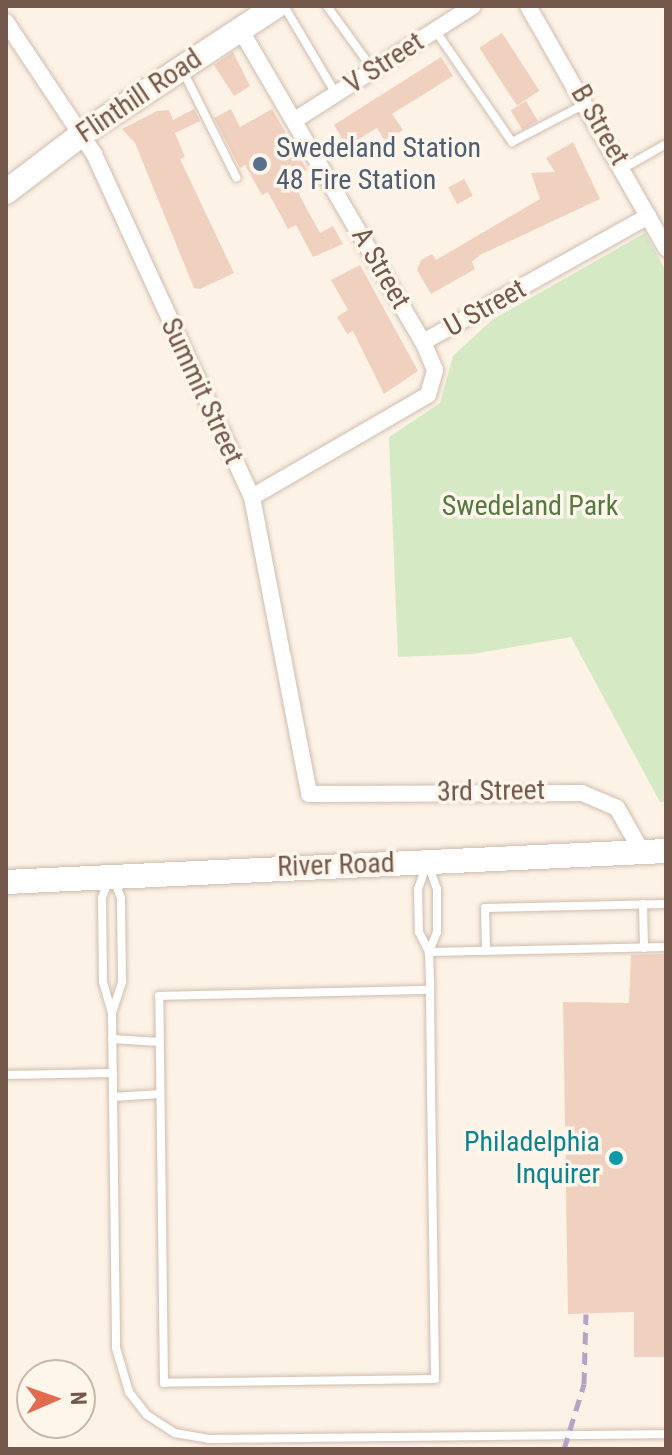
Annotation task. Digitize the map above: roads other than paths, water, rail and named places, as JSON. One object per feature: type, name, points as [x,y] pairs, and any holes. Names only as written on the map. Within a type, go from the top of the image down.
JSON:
[{"type":"main road","name":"Flinthill Road","points":[[6,192],[82,134],[257,14]]},
{"type":"main road","name":"River Road","points":[[6,882],[111,874],[654,852]]},
{"type":"street","name":"V Street","points":[[295,120],[473,6]]},
{"type":"street","name":"B Street","points":[[528,6],[588,103],[666,248]]},
{"type":"street","name":"A Street","points":[[257,14],[295,120],[423,342]]},
{"type":"street","name":"Summit Street","points":[[6,22],[82,134],[252,497],[309,794]]},
{"type":"street","name":"U Street","points":[[252,497],[428,395],[435,370],[423,342],[648,216]]},
{"type":"street","name":"3rd Street","points":[[309,794],[582,793],[617,808],[654,852]]},
{"type":"lane","points":[[284,6],[336,94]]},
{"type":"lane","points":[[327,6],[374,71]]},
{"type":"lane","points":[[435,30],[512,142],[588,103]]},
{"type":"lane","points":[[181,68],[236,177]]},
{"type":"lane","points":[[624,168],[666,144]]},
{"type":"lane","points":[[427,861],[418,889],[419,932],[429,952]]},
{"type":"lane","points":[[427,861],[437,903],[437,932],[429,952],[430,990],[435,1379],[164,1383],[159,996],[430,990]]},
{"type":"lane","points":[[111,874],[102,898],[103,982],[112,1013],[118,1363],[129,1392],[160,1424],[208,1439],[666,1434]]},
{"type":"lane","points":[[111,874],[121,898],[122,982],[112,1013]]},
{"type":"lane","points":[[643,904],[644,948]]},
{"type":"lane","points":[[486,951],[485,908],[666,904]]},
{"type":"lane","points":[[429,952],[666,947]]},
{"type":"lane","points":[[112,1039],[159,1042]]},
{"type":"lane","points":[[6,1075],[113,1073]]},
{"type":"lane","points":[[113,1097],[160,1094]]},
{"type":"railway","points":[[564,1449],[584,1384],[586,1314]]},
{"type":"place","name":"Swedeland Station 48 Fire Station","points":[[260,164]]},
{"type":"place","name":"Philadelphia Inquirer","points":[[616,1158]]},
{"type":"park label","name":"Swedeland Park","points":[[530,506]]}]
